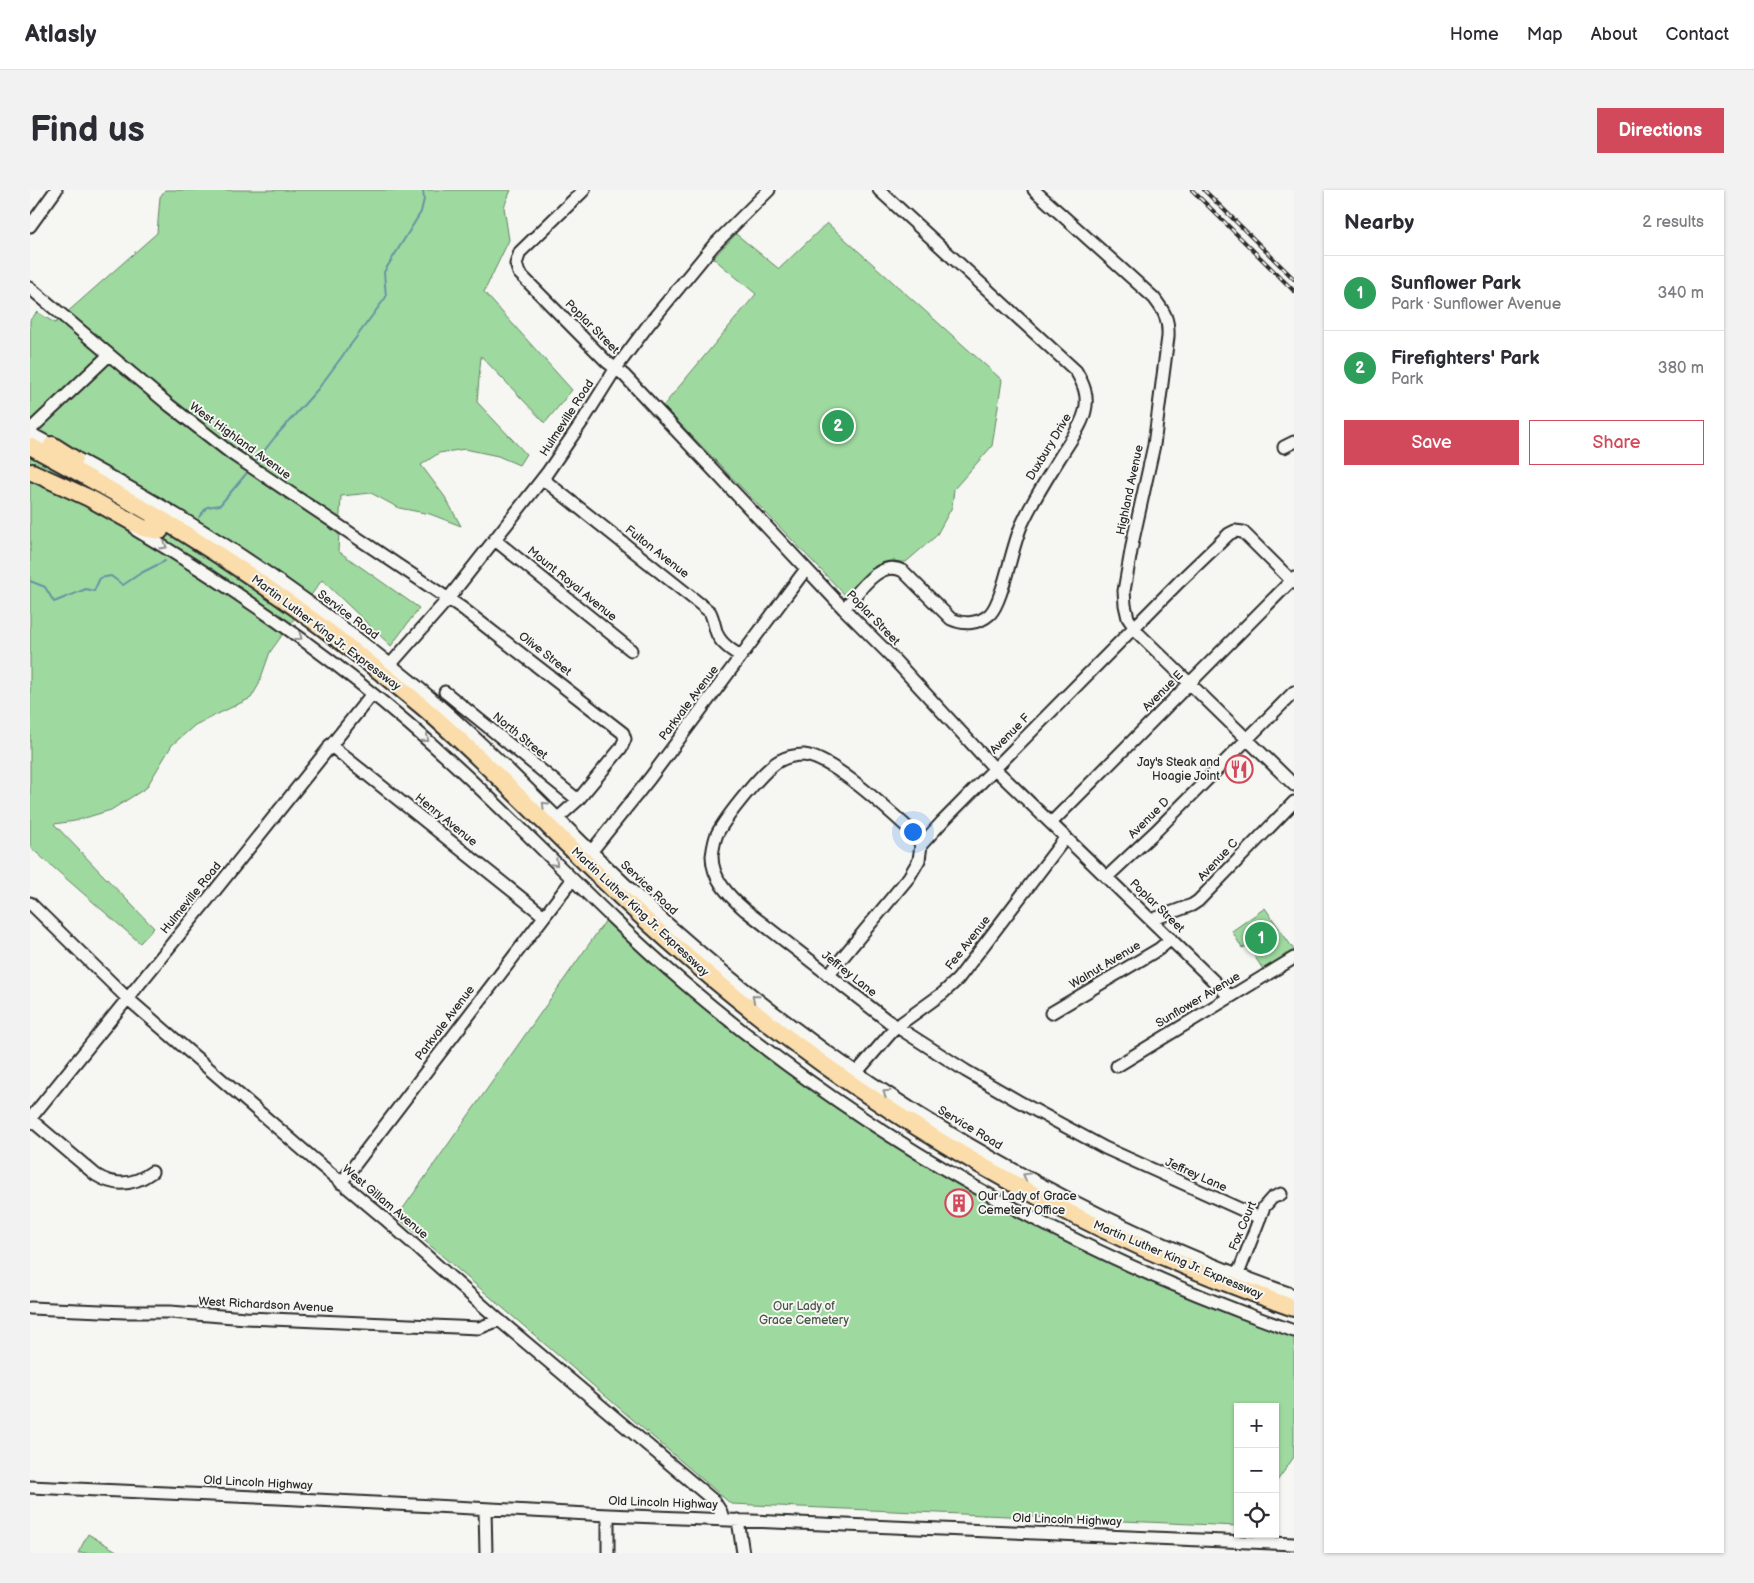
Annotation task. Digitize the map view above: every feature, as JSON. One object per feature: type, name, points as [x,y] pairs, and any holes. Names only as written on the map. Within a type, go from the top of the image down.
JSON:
[{"type":"highway","points":[[52,445],[179,530]]},
{"type":"highway","name":"Martin Luther King Jr. Expressway","points":[[30,446],[179,530],[245,572],[310,618],[404,691],[496,774],[584,862],[670,942],[760,1017],[823,1064],[921,1129],[1024,1188],[1128,1241],[1237,1281],[1294,1308]]},
{"type":"highway","name":"Martin Luther King Jr. Expressway","points":[[31,467],[143,528],[160,531],[208,559],[336,649],[392,694],[477,769],[577,868],[656,942],[754,1025],[818,1072],[916,1137],[985,1178],[1053,1214],[1178,1273],[1294,1318]]},
{"type":"highway","points":[[1237,1281],[1294,1297]]},
{"type":"street","points":[[30,226],[56,190]]},
{"type":"street","name":"Poplar Street","points":[[584,190],[522,250],[516,260],[518,272],[607,362],[616,368],[889,654],[995,769],[1231,996]]},
{"type":"street","name":"Hulmeville Road","points":[[390,665],[448,599],[543,479],[616,368],[648,324],[713,246],[770,190]]},
{"type":"street","name":"Duxbury Drive","points":[[844,609],[890,568],[898,568],[946,615],[957,622],[975,622],[989,615],[997,603],[1021,526],[1040,489],[1080,424],[1086,408],[1083,382],[1076,371],[879,190]]},
{"type":"street","name":"Highland Avenue","points":[[1034,190],[1154,298],[1165,311],[1168,319],[1168,336],[1154,446],[1133,540],[1124,591],[1126,611],[1130,622],[1189,684],[1294,785]]},
{"type":"street","name":"West Highland Avenue","points":[[30,288],[109,356],[232,454],[448,599]]},
{"type":"street","points":[[30,432],[109,356]]},
{"type":"street","name":"Service Road","points":[[30,432],[151,500],[219,541],[317,608],[390,665],[474,737],[649,907],[722,971],[799,1032],[856,1073],[960,1139],[1046,1187],[1237,1281]]},
{"type":"street","points":[[31,467],[225,585],[297,636],[372,694],[457,767],[572,880],[663,965],[747,1034],[819,1087],[910,1148],[1006,1204],[1083,1243],[1192,1292],[1294,1331]]},
{"type":"street","name":"Fulton Avenue","points":[[543,479],[710,612],[720,640],[733,652],[741,656]]},
{"type":"street","name":"Avenue F","points":[[828,975],[909,876],[919,860],[921,845],[1217,545],[1235,531],[1243,532],[1293,581]]},
{"type":"street","name":"Mount Royal Avenue","points":[[495,540],[631,650]]},
{"type":"street","name":"Parkvale Avenue","points":[[592,852],[806,569]]},
{"type":"street","name":"Avenue E","points":[[1051,823],[1293,581]]},
{"type":"street","name":"Olive Street","points":[[448,599],[624,733],[625,739],[621,748],[578,800]]},
{"type":"street","name":"North Street","points":[[445,692],[578,800]]},
{"type":"street","name":"Avenue D","points":[[1107,877],[1156,831],[1294,692]]},
{"type":"street","name":"Hulmeville Road","points":[[30,1119],[209,899],[372,694]]},
{"type":"street","name":"Henry Avenue","points":[[330,745],[544,916]]},
{"type":"street","name":"Jeffrey Lane","points":[[921,845],[915,834],[838,770],[820,759],[804,755],[787,758],[774,765],[760,778],[721,827],[714,844],[712,857],[723,888],[752,916],[896,1027],[979,1078],[1068,1129],[1176,1182],[1260,1218]]},
{"type":"street","points":[[558,818],[578,800]]},
{"type":"street","name":"Avenue C","points":[[1151,920],[1192,905],[1294,802]]},
{"type":"street","name":"Fee Avenue","points":[[856,1073],[896,1027],[958,979],[1066,837]]},
{"type":"street","name":"Parkvale Avenue","points":[[341,1182],[572,880]]},
{"type":"street","name":"West Gillam Avenue","points":[[30,903],[127,998],[414,1244],[499,1320],[714,1501],[723,1519]]},
{"type":"street","name":"Walnut Avenue","points":[[1052,1013],[1159,949],[1171,938]]},
{"type":"street","name":"Sunflower Avenue","points":[[1117,1066],[1294,958]]},
{"type":"street","points":[[30,1119],[103,1180],[120,1184],[142,1179],[152,1172]]},
{"type":"street","name":"Fox Court","points":[[1237,1281],[1266,1204],[1280,1194]]},
{"type":"street","name":"West Richardson Avenue","points":[[30,1308],[170,1312],[255,1319],[479,1328],[499,1320]]},
{"type":"street","name":"Old Lincoln Highway","points":[[30,1487],[1294,1544]]},
{"type":"street","points":[[485,1509],[486,1553]]},
{"type":"street","points":[[608,1514],[608,1553]]},
{"type":"street","points":[[738,1520],[743,1553]]},
{"type":"green space","points":[[165,190],[511,190],[504,207],[509,240],[484,292],[572,390],[545,423],[481,356],[477,402],[526,454],[519,465],[498,456],[465,449],[439,453],[421,465],[445,497],[461,526],[430,514],[399,508],[371,493],[341,496],[338,551],[419,608],[391,646],[322,580],[270,652],[258,686],[251,698],[195,725],[172,745],[146,788],[111,810],[75,821],[54,824],[154,928],[140,943],[30,847],[30,320],[37,312],[55,323],[157,233],[160,197]]},
{"type":"green space","points":[[827,223],[1002,380],[992,446],[954,489],[952,507],[936,536],[906,562],[887,562],[882,564],[846,596],[663,406],[756,294],[713,258],[736,234],[779,269]]},
{"type":"green space","points":[[1265,908],[1294,950],[1294,956],[1266,974],[1248,946],[1242,948],[1232,931]]},
{"type":"green space","name":"Our Lady of Grace Cemetery","points":[[606,920],[632,946],[740,1035],[873,1131],[1079,1248],[1294,1337],[1294,1457],[1279,1478],[1279,1403],[1234,1403],[1234,1526],[731,1504],[397,1217]]},
{"type":"green space","points":[[88,1534],[120,1553],[78,1553]]},
{"type":"waterway","points":[[257,460],[318,389],[386,297],[384,272],[421,212],[424,199],[423,190]]},
{"type":"waterway","points":[[199,517],[207,507],[220,505],[246,474]]},
{"type":"waterway","points":[[30,581],[45,587],[54,602],[86,589],[94,591],[100,578],[111,576],[123,585],[165,561]]},
{"type":"railway","points":[[1192,190],[1294,291]]},
{"type":"railway","points":[[1204,190],[1294,279]]},
{"type":"place","name":"Firefighters' Park","points":[[838,426]]},
{"type":"place","name":"Jay's Steak and Hoagie Joint","points":[[1239,769]]},
{"type":"place","name":"Sunflower Park","points":[[1261,938]]},
{"type":"place","name":"Our Lady of Grace Cemetery Office","points":[[959,1203]]}]
